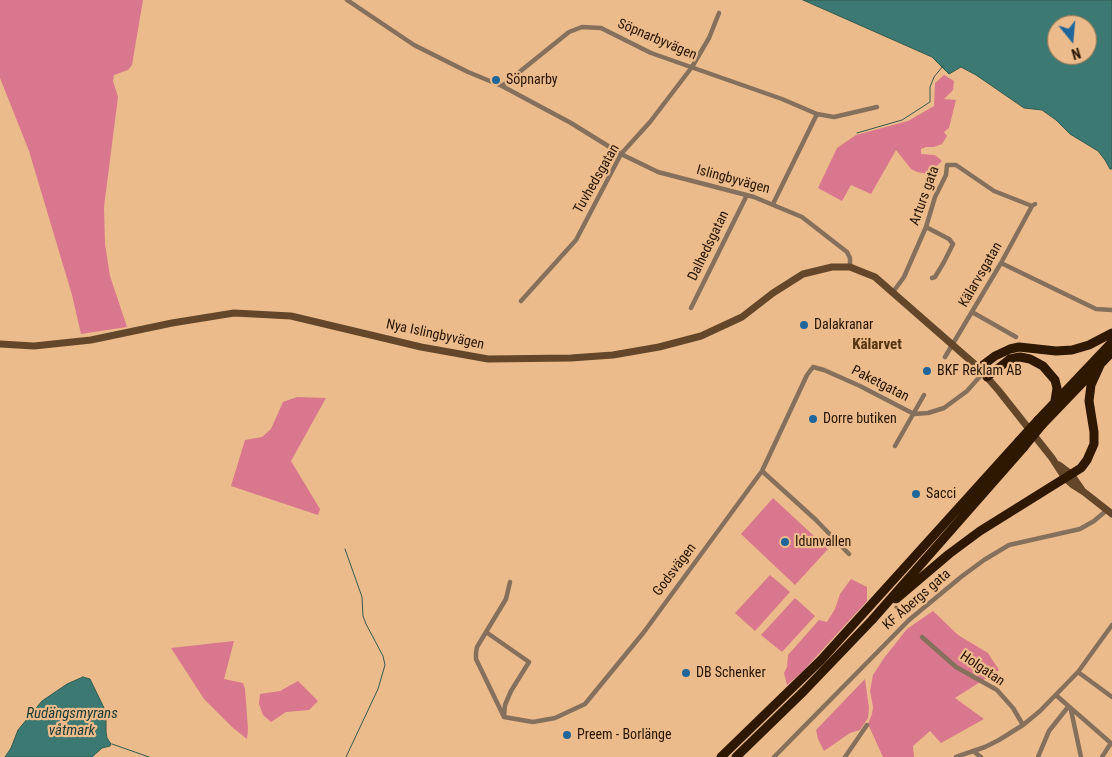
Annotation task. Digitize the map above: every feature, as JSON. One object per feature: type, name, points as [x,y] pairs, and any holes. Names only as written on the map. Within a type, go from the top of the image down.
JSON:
[{"type":"highway","points":[[983,372],[995,356],[1010,349],[1019,347],[1056,351],[1072,350],[1089,345],[1112,333]]},
{"type":"highway","points":[[1040,423],[1055,401],[1112,342]]},
{"type":"highway","points":[[721,757],[827,654],[1040,423],[1112,352]]},
{"type":"highway","points":[[983,372],[1010,359],[1020,357],[1030,359],[1043,366],[1055,380],[1057,388],[1055,401]]},
{"type":"highway","points":[[872,620],[949,554],[972,537],[1081,468],[1092,449],[1094,438],[1090,413],[1090,393],[1094,377],[1102,361]]},
{"type":"highway","points":[[736,757],[804,691],[872,620],[1021,444]]},
{"type":"street","name":"Islingbyvägen","points":[[347,0],[414,45],[468,72],[502,86],[571,123],[621,154],[658,172],[747,195],[802,217],[847,252],[850,258],[850,267]]},
{"type":"street","name":"Tuvhedsgatan","points":[[521,302],[576,240],[621,154],[650,122],[692,67],[709,38],[719,13]]},
{"type":"street","name":"Söpnarbyvägen","points":[[502,86],[569,32],[582,27],[601,28],[651,52],[782,99],[817,114],[834,117],[877,107]]},
{"type":"street","points":[[773,204],[817,114]]},
{"type":"street","name":"Arturs gata","points":[[894,292],[904,277],[926,227],[935,197],[946,175],[947,165],[956,165],[994,191],[1034,205]]},
{"type":"street","name":"Dalhedsgatan","points":[[691,308],[747,195]]},
{"type":"street","name":"Kälarvsgatan","points":[[945,357],[1002,264],[1034,205]]},
{"type":"street","points":[[926,227],[949,239],[953,244],[935,277],[932,278]]},
{"type":"street","points":[[1002,264],[1096,309],[1112,310]]},
{"type":"street","name":"Nya Islingbyvägen","points":[[0,344],[34,346],[91,340],[172,323],[234,313],[291,316],[421,348],[488,359],[571,358],[613,355],[660,347],[701,336],[742,318],[773,293],[803,274],[832,267],[850,267]]},
{"type":"street","points":[[850,267],[875,277],[983,372],[1068,476],[1084,492],[1110,512]]},
{"type":"street","points":[[972,312],[1016,337]]},
{"type":"street","name":"Paketgatan","points":[[813,367],[860,386],[914,414],[928,413],[944,408],[967,391],[983,372]]},
{"type":"street","name":"Godsvägen","points":[[504,717],[533,722],[555,718],[585,704],[644,632],[762,471],[807,375],[813,367]]},
{"type":"street","points":[[895,446],[924,395]]},
{"type":"street","points":[[762,471],[810,514],[849,554]]},
{"type":"street","name":"KF Åbergs gata","points":[[774,757],[895,633],[961,576],[1009,545],[1080,529],[1110,512]]},
{"type":"street","points":[[504,717],[476,659],[477,647],[506,599],[510,582]]},
{"type":"street","points":[[956,757],[999,740],[1023,725],[1057,696],[1078,672],[1112,625]]},
{"type":"street","points":[[486,632],[529,662],[511,691],[505,705],[504,717]]},
{"type":"street","name":"Holgatan","points":[[922,637],[956,667],[996,690],[1013,708],[1023,725]]},
{"type":"street","points":[[1078,672],[1104,693],[1112,697]]},
{"type":"street","points":[[1104,693],[1112,690]]},
{"type":"street","points":[[1057,696],[1111,743],[1102,757]]},
{"type":"street","points":[[1038,757],[1049,731],[1069,708]]},
{"type":"street","points":[[1069,708],[1081,757]]},
{"type":"street","points":[[845,757],[867,725]]},
{"type":"street","points":[[974,751],[981,757]]},
{"type":"shaded area","points":[[0,0],[143,0],[132,65],[128,70],[114,75],[113,81],[118,97],[104,207],[105,244],[110,276],[127,327],[81,334],[72,295],[29,151],[0,78]]},
{"type":"shaded area","points":[[944,75],[954,81],[953,90],[944,99],[956,100],[949,128],[944,132],[947,136],[942,144],[921,149],[921,154],[935,155],[942,161],[928,174],[911,169],[896,150],[871,194],[851,185],[842,201],[818,188],[837,148],[856,135],[908,121],[934,106],[935,83]]},
{"type":"shaded area","points":[[297,397],[326,398],[291,461],[320,509],[318,515],[231,486],[245,440],[262,437],[271,429],[283,402]]},
{"type":"shaded area","name":"Idunvallen","points":[[773,498],[828,549],[795,585],[741,534]]},
{"type":"shaded area","points":[[770,575],[790,592],[755,631],[735,613]]},
{"type":"shaded area","points":[[851,579],[867,587],[867,601],[803,671],[787,685],[784,673],[787,667],[788,655],[819,620],[827,622],[835,609],[840,594]]},
{"type":"shaded area","points":[[795,598],[815,616],[782,652],[761,635]]},
{"type":"shaded area","points":[[933,611],[958,635],[988,653],[999,670],[955,698],[984,719],[941,743],[930,731],[913,746],[914,757],[883,757],[868,724],[873,707],[870,691],[873,675],[907,629]]},
{"type":"shaded area","points":[[234,641],[224,679],[243,683],[248,729],[247,739],[204,699],[171,648]]},
{"type":"shaded area","points":[[865,679],[869,708],[868,718],[860,730],[850,733],[824,751],[816,730]]},
{"type":"shaded area","points":[[298,681],[318,701],[309,710],[286,712],[271,722],[263,715],[259,704],[260,694],[280,691]]},
{"type":"water","points":[[803,0],[1112,0],[1112,169],[1110,169],[1098,151],[1070,134],[1056,120],[1042,110],[1024,108],[961,67],[949,74],[932,57]]},
{"type":"water","name":"Rudängsmyrans våtmark","points":[[83,677],[90,679],[106,712],[106,732],[111,744],[110,746],[102,748],[92,757],[5,757],[11,748],[18,730],[42,701],[67,684]]},
{"type":"waterway","points":[[857,133],[902,120],[930,102],[930,87],[934,77],[943,66]]},
{"type":"waterway","points":[[345,549],[362,597],[363,616],[383,656],[385,665],[378,689],[346,757]]},
{"type":"waterway","points":[[112,744],[149,757]]},
{"type":"place","name":"Söpnarby","points":[[496,80]]},
{"type":"place","name":"Dalakranar","points":[[804,325]]},
{"type":"place","name":"BKF Reklam AB","points":[[927,371]]},
{"type":"place","name":"Dorre butiken","points":[[813,419]]},
{"type":"place","name":"Sacci","points":[[916,494]]},
{"type":"place","name":"Idunvallen","points":[[785,542]]},
{"type":"place","name":"DB Schenker","points":[[686,673]]},
{"type":"place","name":"Preem - Borlänge","points":[[567,735]]},
{"type":"district","name":"Kälarvet","points":[[877,345]]}]
